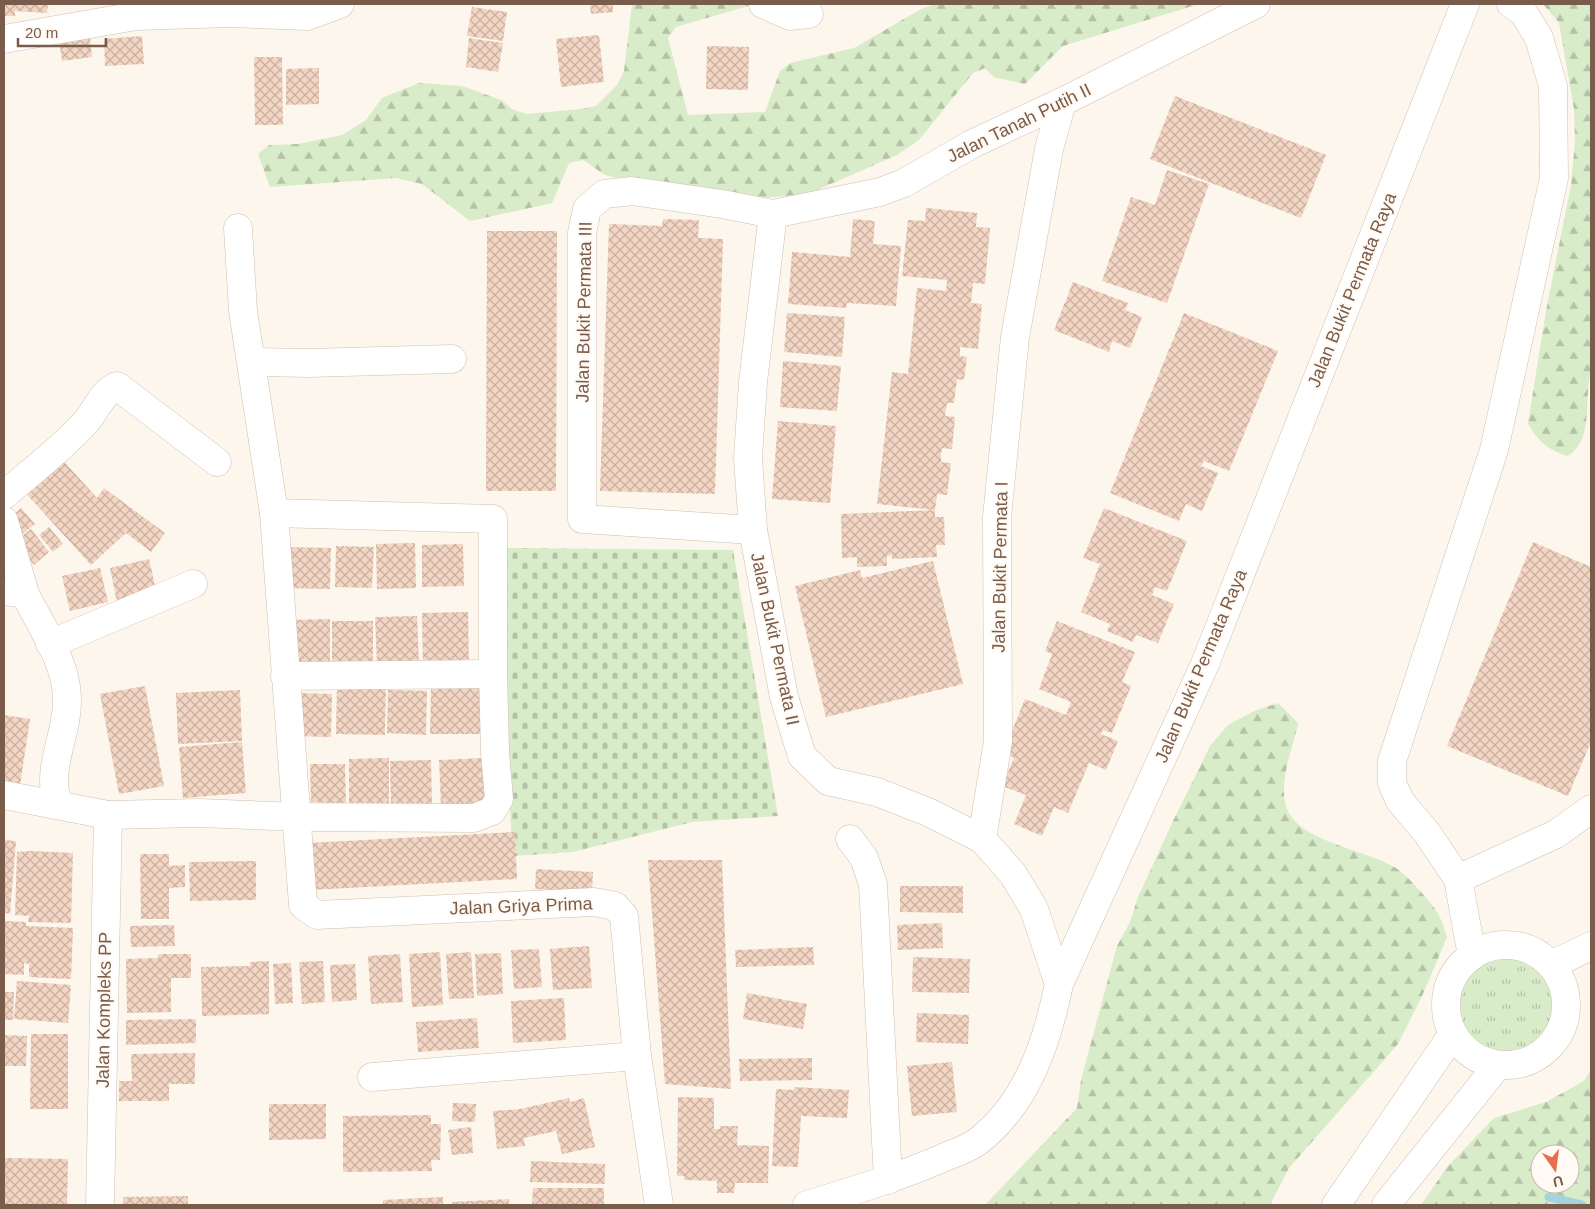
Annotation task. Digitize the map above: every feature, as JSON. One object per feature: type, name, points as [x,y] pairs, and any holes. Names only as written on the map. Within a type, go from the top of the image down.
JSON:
[{"type":"street","points":[[4,39],[136,16],[231,13],[307,16],[340,4]]},
{"type":"street","points":[[763,4],[790,16],[809,14]]},
{"type":"street","name":"Jalan Tanah Putih II","points":[[773,214],[880,192],[896,186],[972,144],[1062,102],[1256,4]]},
{"type":"street","name":"Jalan Bukit Permata Raya","points":[[807,1205],[888,1180],[977,1143],[1008,1112],[1030,1081],[1053,1014],[1059,984],[1205,664],[1465,4]]},
{"type":"street","points":[[1472,956],[1458,878],[1427,833],[1400,801],[1392,783],[1392,761],[1494,450],[1554,178],[1553,86],[1538,38],[1523,12],[1511,4]]},
{"type":"street","name":"Jalan Bukit Permata I","points":[[982,839],[998,741],[997,517],[1015,337],[1049,149],[1062,102]]},
{"type":"street","name":"Jalan Bukit Permata III","points":[[582,519],[582,233],[587,209],[604,194],[632,191],[722,204],[773,214]]},
{"type":"street","name":"Jalan Bukit Permata II","points":[[773,214],[750,419],[748,458],[753,530],[784,697],[802,756],[828,781],[877,792],[928,812],[982,839]]},
{"type":"street","points":[[238,228],[243,311],[274,514],[297,817]]},
{"type":"street","points":[[252,362],[309,363],[452,359]]},
{"type":"street","points":[[4,495],[86,422],[110,389],[117,386],[217,462]]},
{"type":"street","points":[[4,795],[58,804],[108,816],[199,813],[297,817],[474,818],[492,811],[500,799],[495,752],[493,674],[493,519],[274,514]]},
{"type":"street","name":"Jalan Bukit Permata II","points":[[582,519],[753,530]]},
{"type":"street","points":[[4,521],[14,592],[50,644],[66,678],[67,701],[53,776],[53,791],[58,804]]},
{"type":"street","points":[[50,644],[193,584]]},
{"type":"street","points":[[286,676],[493,674]]},
{"type":"street","points":[[1458,878],[1556,834],[1591,809]]},
{"type":"street","name":"Jalan Kompleks PP","points":[[100,1205],[108,816]]},
{"type":"street","name":"Jalan Griya Prima","points":[[297,817],[303,905],[317,914],[594,902],[615,906],[624,916],[637,1056],[659,1205]]},
{"type":"street","points":[[850,839],[864,858],[873,884],[888,1180]]},
{"type":"street","points":[[982,839],[1013,874],[1034,909],[1059,984]]},
{"type":"street","points":[[1513,945],[1538,954],[1551,965],[1563,984],[1566,994],[1566,1012],[1562,1028],[1550,1046],[1541,1054],[1520,1064],[1498,1065],[1474,1057],[1463,1048],[1453,1034],[1445,1008],[1447,991],[1453,975],[1472,956],[1496,946],[1513,945]]},
{"type":"street","points":[[1551,965],[1591,946]]},
{"type":"street","points":[[1336,1205],[1453,1034]]},
{"type":"street","points":[[372,1077],[637,1056]]},
{"type":"street","points":[[1386,1205],[1498,1065]]},
{"type":"green space","points":[[632,4],[755,4],[676,27],[668,38],[688,115],[765,112],[780,71],[790,63],[854,48],[921,9],[935,4],[1199,4],[1063,46],[1025,84],[994,77],[985,68],[973,73],[919,140],[897,155],[808,194],[750,199],[681,193],[605,175],[583,160],[569,163],[552,203],[470,221],[422,184],[396,178],[270,187],[258,154],[269,145],[298,144],[342,135],[366,120],[382,98],[419,83],[462,86],[501,100],[512,109],[526,114],[596,106],[617,85],[624,71]]},
{"type":"green space","points":[[1543,4],[1591,4],[1591,371],[1585,429],[1582,439],[1568,456],[1544,444],[1535,435],[1528,423],[1546,311],[1571,185],[1575,141],[1574,109],[1559,23]]},
{"type":"green space","points":[[505,548],[733,550],[778,816],[692,822],[573,852],[513,856],[510,811]]},
{"type":"green space","points":[[1278,703],[1298,723],[1284,782],[1285,802],[1290,816],[1301,827],[1316,836],[1369,856],[1399,870],[1430,902],[1443,925],[1447,937],[1423,994],[1398,1044],[1289,1168],[1270,1205],[985,1205],[1077,1108],[1081,1080],[1117,946],[1130,922],[1138,897],[1173,821],[1210,746],[1228,725],[1254,711]]},
{"type":"green space","points":[[1505,955],[1524,959],[1540,970],[1551,986],[1555,1005],[1551,1024],[1540,1040],[1524,1051],[1505,1055],[1486,1051],[1470,1040],[1459,1024],[1455,1005],[1459,986],[1470,970],[1486,959]]},
{"type":"green space","points":[[1591,1069],[1591,1205],[1421,1205],[1447,1167],[1494,1118],[1546,1102],[1584,1081]]},
{"type":"building","points":[[4,4],[48,4],[47,13],[15,11],[15,16],[4,16]]},
{"type":"building","points":[[590,4],[613,4],[613,12],[591,14]]},
{"type":"building","points":[[472,7],[507,12],[503,41],[467,36]]},
{"type":"building","points":[[89,29],[92,57],[62,61],[58,32]]},
{"type":"building","points":[[599,35],[604,82],[561,87],[556,39]]},
{"type":"building","points":[[142,36],[144,64],[105,66],[104,39]]},
{"type":"building","points":[[469,38],[503,43],[498,72],[466,67]]},
{"type":"building","points":[[707,46],[749,47],[748,90],[706,89]]},
{"type":"building","points":[[254,57],[282,57],[283,125],[255,125]]},
{"type":"building","points":[[319,68],[319,104],[286,105],[286,69]]},
{"type":"building","points":[[1175,96],[1326,155],[1301,218],[1150,159]]},
{"type":"building","points":[[1167,170],[1209,184],[1167,303],[1102,281],[1131,197],[1155,205]]},
{"type":"building","points":[[926,208],[977,213],[976,227],[990,228],[985,284],[973,283],[971,303],[982,304],[978,349],[960,347],[960,356],[967,357],[964,380],[957,379],[954,403],[947,403],[945,416],[955,417],[952,449],[942,448],[941,454],[941,462],[951,463],[947,495],[937,494],[935,510],[877,504],[892,372],[908,374],[917,288],[946,291],[947,280],[902,276],[908,220],[925,221]]},
{"type":"building","points":[[663,219],[699,220],[698,238],[723,239],[715,494],[600,491],[609,224],[662,226]]},
{"type":"building","points":[[853,219],[875,221],[873,244],[901,246],[896,306],[847,303],[846,308],[788,304],[792,252],[850,257]]},
{"type":"building","points":[[487,231],[557,231],[556,491],[486,491]]},
{"type":"building","points":[[1073,282],[1128,303],[1125,310],[1142,317],[1130,348],[1112,341],[1109,352],[1054,330]]},
{"type":"building","points":[[787,313],[845,317],[842,357],[784,352]]},
{"type":"building","points":[[1184,313],[1278,351],[1229,471],[1204,461],[1201,466],[1218,473],[1202,511],[1186,504],[1179,521],[1110,493]]},
{"type":"building","points":[[783,361],[841,366],[837,411],[780,407]]},
{"type":"building","points":[[778,421],[836,426],[830,503],[772,499]]},
{"type":"building","points":[[59,456],[97,498],[104,488],[165,533],[151,552],[126,533],[91,565],[22,489]]},
{"type":"building","points":[[21,508],[35,524],[20,536],[7,520]]},
{"type":"building","points":[[1104,508],[1187,541],[1167,591],[1155,587],[1152,595],[1174,604],[1158,643],[1136,635],[1133,642],[1107,631],[1110,624],[1081,612],[1100,564],[1083,558]]},
{"type":"building","points":[[935,510],[935,517],[944,517],[945,545],[936,545],[937,557],[892,559],[892,555],[887,556],[887,566],[857,567],[857,557],[842,558],[841,514]]},
{"type":"building","points":[[49,527],[63,544],[53,552],[39,535]]},
{"type":"building","points":[[31,529],[49,552],[34,565],[15,542]]},
{"type":"building","points":[[1533,542],[1591,567],[1591,742],[1568,796],[1447,746]]},
{"type":"building","points":[[415,543],[416,588],[377,589],[376,544]]},
{"type":"building","points":[[463,544],[464,586],[422,587],[422,545]]},
{"type":"building","points":[[336,546],[374,547],[372,588],[335,587]]},
{"type":"building","points":[[285,547],[331,548],[330,589],[284,588]]},
{"type":"building","points":[[149,559],[157,594],[117,602],[110,568]]},
{"type":"building","points":[[933,561],[963,684],[826,717],[795,586],[860,570],[862,578]]},
{"type":"building","points":[[100,568],[108,602],[70,611],[62,576]]},
{"type":"building","points":[[468,612],[469,667],[423,669],[422,613]]},
{"type":"building","points":[[417,616],[419,663],[377,664],[375,617]]},
{"type":"building","points":[[330,619],[330,663],[289,664],[288,620]]},
{"type":"building","points":[[332,621],[373,621],[373,663],[332,664]]},
{"type":"building","points":[[1057,621],[1135,652],[1122,682],[1131,686],[1112,733],[1103,730],[1101,734],[1118,741],[1106,770],[1089,763],[1068,813],[1054,807],[1042,836],[1014,824],[1026,795],[1002,786],[1014,758],[1003,753],[1025,699],[1066,715],[1071,702],[1039,689],[1052,654],[1045,651]]},
{"type":"building","points":[[337,683],[386,684],[385,735],[336,734]]},
{"type":"building","points":[[431,685],[481,686],[480,734],[430,734]]},
{"type":"building","points":[[145,686],[164,786],[119,794],[100,694]]},
{"type":"building","points":[[240,690],[242,741],[178,744],[176,693]]},
{"type":"building","points":[[388,690],[427,691],[426,735],[387,733]]},
{"type":"building","points":[[296,693],[332,694],[331,737],[294,736]]},
{"type":"building","points":[[4,715],[30,719],[19,792],[4,789]]},
{"type":"building","points":[[242,742],[246,793],[183,798],[179,747]]},
{"type":"building","points":[[389,758],[389,803],[349,803],[349,759]]},
{"type":"building","points":[[483,758],[485,804],[441,806],[439,760]]},
{"type":"building","points":[[431,760],[432,806],[391,807],[390,761]]},
{"type":"building","points":[[310,764],[345,764],[346,804],[311,802]]},
{"type":"building","points":[[515,832],[517,879],[310,890],[308,843]]},
{"type":"building","points":[[4,840],[16,841],[10,914],[4,913]]},
{"type":"building","points":[[17,852],[73,853],[71,923],[28,922],[29,916],[15,915]]},
{"type":"building","points":[[140,854],[169,854],[169,866],[185,865],[185,887],[169,888],[169,919],[141,919]]},
{"type":"building","points":[[648,860],[722,860],[731,1089],[665,1084]]},
{"type":"building","points":[[256,861],[256,900],[190,901],[189,862]]},
{"type":"building","points":[[536,869],[593,872],[592,892],[535,889]]},
{"type":"building","points":[[900,886],[963,886],[963,913],[900,912]]},
{"type":"building","points":[[4,921],[26,922],[26,926],[73,928],[71,979],[29,977],[29,964],[24,963],[24,975],[4,974]]},
{"type":"building","points":[[942,923],[943,948],[898,950],[897,925]]},
{"type":"building","points":[[174,925],[175,946],[131,947],[130,926]]},
{"type":"building","points":[[589,946],[592,988],[553,990],[550,949]]},
{"type":"building","points":[[813,947],[814,965],[736,967],[735,950]]},
{"type":"building","points":[[539,949],[542,987],[514,989],[511,950]]},
{"type":"building","points":[[440,952],[443,1005],[412,1007],[409,954]]},
{"type":"building","points":[[471,952],[474,998],[449,999],[446,954]]},
{"type":"building","points":[[501,953],[503,994],[477,996],[475,954]]},
{"type":"building","points":[[158,954],[191,954],[191,978],[171,978],[171,1012],[127,1013],[126,959],[158,958]]},
{"type":"building","points":[[400,954],[403,1002],[371,1004],[368,956]]},
{"type":"building","points":[[913,957],[970,959],[969,993],[912,992]]},
{"type":"building","points":[[269,961],[269,1014],[202,1016],[201,967],[250,966],[250,962]]},
{"type":"building","points":[[323,961],[325,1002],[302,1004],[299,962]]},
{"type":"building","points":[[291,963],[293,1003],[275,1004],[273,964]]},
{"type":"building","points":[[355,964],[357,1000],[332,1002],[330,965]]},
{"type":"building","points":[[17,981],[71,985],[68,1023],[14,1019]]},
{"type":"building","points":[[4,992],[14,992],[13,1020],[4,1020]]},
{"type":"building","points":[[747,993],[807,1004],[803,1029],[743,1019]]},
{"type":"building","points":[[564,998],[566,1040],[513,1043],[511,1001]]},
{"type":"building","points":[[917,1013],[969,1015],[968,1044],[916,1042]]},
{"type":"building","points":[[477,1018],[479,1048],[418,1052],[416,1022]]},
{"type":"building","points":[[196,1019],[196,1043],[126,1045],[126,1020]]},
{"type":"building","points":[[31,1034],[68,1034],[68,1109],[30,1109]]},
{"type":"building","points":[[4,1035],[27,1036],[26,1066],[4,1066]]},
{"type":"building","points":[[195,1053],[195,1084],[169,1084],[169,1101],[119,1101],[119,1081],[132,1081],[131,1054]]},
{"type":"building","points":[[812,1058],[812,1080],[740,1081],[739,1059]]},
{"type":"building","points":[[952,1062],[957,1112],[912,1116],[907,1066]]},
{"type":"building","points":[[794,1087],[849,1090],[847,1118],[801,1116],[798,1167],[772,1166],[776,1089],[794,1090]]},
{"type":"building","points":[[678,1097],[714,1098],[714,1129],[720,1129],[720,1126],[738,1126],[737,1145],[769,1146],[768,1183],[735,1183],[734,1193],[717,1193],[717,1181],[684,1180],[684,1176],[677,1176]]},
{"type":"building","points":[[569,1098],[570,1102],[584,1098],[595,1147],[562,1154],[556,1131],[524,1138],[525,1146],[497,1149],[493,1111],[520,1109]]},
{"type":"building","points":[[453,1103],[476,1104],[475,1122],[452,1121]]},
{"type":"building","points":[[269,1104],[326,1104],[326,1139],[269,1140]]},
{"type":"building","points":[[431,1115],[431,1124],[441,1124],[440,1160],[431,1160],[432,1171],[343,1172],[343,1116]]},
{"type":"building","points":[[471,1127],[473,1153],[452,1155],[448,1130]]},
{"type":"building","points":[[4,1158],[68,1159],[67,1205],[4,1205]]},
{"type":"building","points":[[531,1161],[605,1164],[605,1184],[530,1182]]},
{"type":"building","points":[[533,1188],[604,1188],[604,1205],[532,1205]]},
{"type":"building","points":[[188,1196],[188,1205],[123,1205],[123,1197]]},
{"type":"building","points":[[443,1197],[443,1205],[383,1205],[383,1200]]},
{"type":"building","points":[[509,1199],[509,1205],[453,1205],[452,1202]]},
{"type":"waterway","points":[[1549,1197],[1582,1205]]}]
